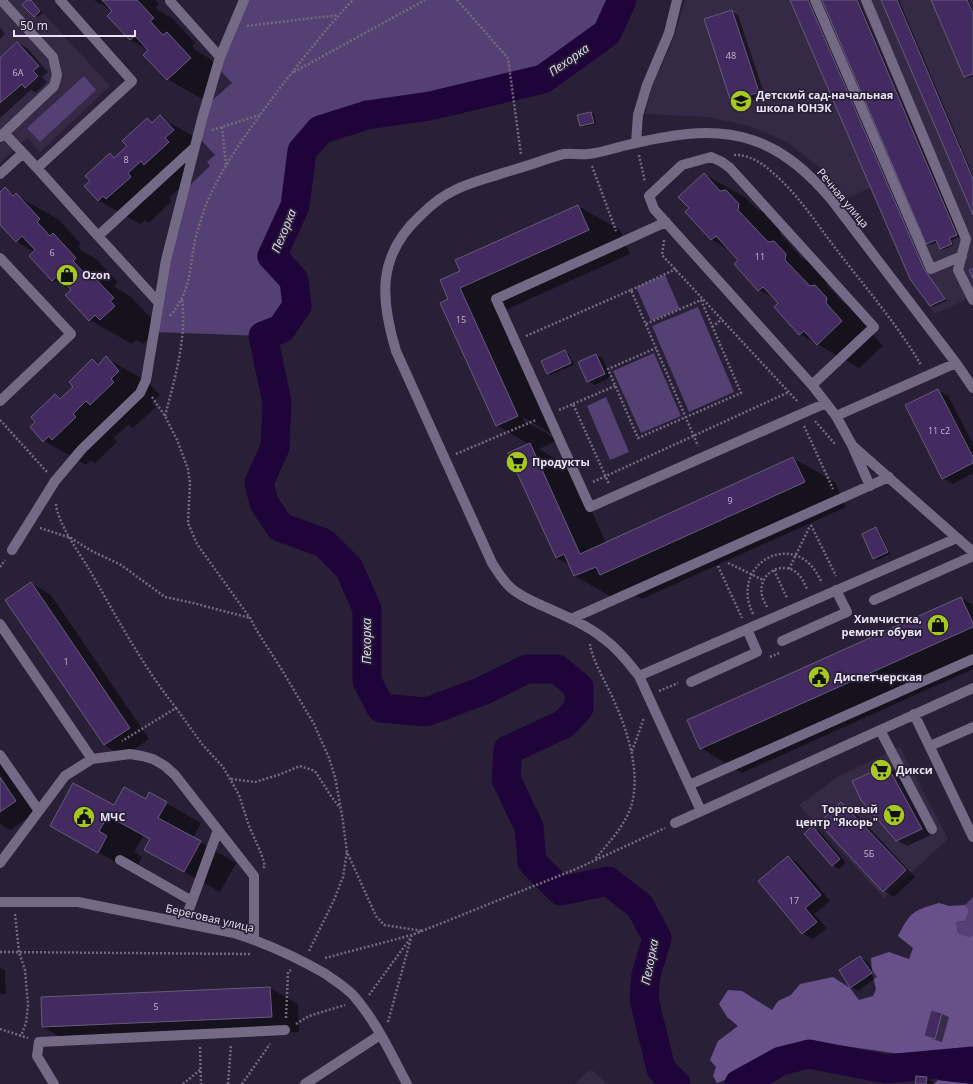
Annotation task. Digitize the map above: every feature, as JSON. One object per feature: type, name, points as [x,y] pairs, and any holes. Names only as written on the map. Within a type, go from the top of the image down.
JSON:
[{"type":"street","points":[[2,0],[53,57],[56,75],[54,86],[2,135],[23,153],[159,303]]},
{"type":"street","points":[[37,168],[132,81],[60,0]]},
{"type":"street","points":[[170,0],[220,57]]},
{"type":"street","points":[[12,550],[55,481],[82,449],[140,393],[146,380],[166,260],[194,148],[220,57],[244,0]]},
{"type":"street","points":[[815,0],[931,269],[962,256]]},
{"type":"street","points":[[866,0],[970,237],[958,270],[973,300]]},
{"type":"street","points":[[636,143],[638,115],[646,85],[669,33],[679,4]]},
{"type":"street","name":"Речная улица","points":[[701,811],[639,676],[617,649],[603,637],[591,630],[526,598],[501,578],[492,563],[396,351],[389,329],[385,306],[384,287],[388,265],[398,242],[414,221],[432,204],[455,190],[564,154],[588,154],[674,136],[704,133],[729,135],[751,140],[772,148],[787,157],[816,182],[831,198],[956,363],[973,388]]},
{"type":"street","points":[[98,236],[194,148]]},
{"type":"street","points":[[0,174],[23,153]]},
{"type":"street","points":[[812,385],[874,327],[730,168],[711,157],[682,165],[648,196],[654,209],[812,385],[836,416],[852,445],[870,486]]},
{"type":"street","points":[[666,222],[496,299],[590,507],[826,403]]},
{"type":"street","points":[[0,258],[71,334],[0,401]]},
{"type":"street","points":[[836,416],[956,363]]},
{"type":"street","points":[[852,445],[973,552]]},
{"type":"street","points":[[571,619],[889,477]]},
{"type":"street","points":[[639,676],[957,538]]},
{"type":"street","points":[[874,600],[973,556]]},
{"type":"street","points":[[782,641],[847,612],[835,590]]},
{"type":"street","points":[[0,624],[92,759]]},
{"type":"street","points":[[687,681],[757,652],[748,629]]},
{"type":"street","points":[[689,785],[973,659]]},
{"type":"street","points":[[675,823],[973,688]]},
{"type":"street","points":[[914,714],[973,837]]},
{"type":"street","points":[[930,746],[973,727]]},
{"type":"street","points":[[880,730],[932,829]]},
{"type":"street","points":[[0,862],[65,776],[92,759],[130,754],[153,759],[165,766],[174,775],[254,876],[254,939]]},
{"type":"street","points":[[0,755],[39,811]]},
{"type":"street","points":[[184,923],[218,830]]},
{"type":"street","points":[[120,860],[192,901]]},
{"type":"street","name":"Береговая улица","points":[[0,902],[78,902],[234,933],[254,939],[304,961],[342,985],[361,1005],[407,1084]]},
{"type":"street","points":[[54,1084],[37,1056],[39,1042],[285,1030]]},
{"type":"street","points":[[305,1084],[380,1036]]},
{"type":"path","points":[[154,332],[172,315],[182,299],[191,275],[194,246],[200,223],[207,203],[226,166],[260,115],[292,73],[338,15],[353,0]]},
{"type":"path","points":[[292,73],[425,0]]},
{"type":"path","points":[[457,0],[508,58],[522,168]]},
{"type":"path","points":[[232,28],[338,15]]},
{"type":"path","points":[[198,135],[260,115]]},
{"type":"path","points":[[222,127],[226,166]]},
{"type":"path","points":[[636,143],[648,196]]},
{"type":"path","points":[[588,154],[620,243]]},
{"type":"path","points":[[711,157],[742,154],[758,162],[772,172],[791,191],[910,345],[928,375]]},
{"type":"path","points":[[666,222],[662,255],[789,392],[803,413],[838,500]]},
{"type":"path","points":[[515,341],[676,270]]},
{"type":"path","points":[[631,290],[681,412],[686,417],[704,457]]},
{"type":"path","points":[[165,416],[178,365],[184,317],[182,299]]},
{"type":"path","points":[[646,324],[702,299]]},
{"type":"path","points":[[656,348],[608,369],[638,438],[741,393],[702,299]]},
{"type":"path","points":[[712,326],[722,319]]},
{"type":"path","points":[[143,386],[165,416],[177,440],[188,469],[190,483],[188,522],[197,544],[250,618],[314,724],[333,770],[341,809],[347,852],[376,916],[384,925],[423,931]]},
{"type":"path","points":[[573,404],[615,386]]},
{"type":"path","points":[[581,487],[789,392]]},
{"type":"path","points":[[803,413],[816,422]]},
{"type":"path","points":[[0,420],[55,481],[57,513],[158,686],[202,744],[223,767],[230,778],[239,795],[249,826],[265,866],[254,876]]},
{"type":"path","points":[[789,569],[811,524],[812,512]]},
{"type":"path","points":[[29,524],[71,538],[90,550],[121,565],[165,597],[250,618]]},
{"type":"path","points":[[811,524],[835,590]]},
{"type":"path","points":[[758,624],[749,607],[747,589],[751,574],[760,562],[772,556],[784,553],[796,555],[816,570],[835,590]]},
{"type":"path","points":[[714,556],[764,580]]},
{"type":"path","points":[[714,556],[748,629]]},
{"type":"path","points":[[772,618],[762,594],[762,584],[766,576],[774,570],[780,568],[789,569],[797,573],[803,580],[810,593]]},
{"type":"path","points":[[774,570],[792,609]]},
{"type":"path","points":[[591,630],[590,647],[622,719],[632,751],[634,780],[632,803],[628,813],[621,826],[593,861]]},
{"type":"path","points":[[669,687],[687,681]]},
{"type":"path","points":[[632,751],[650,702]]},
{"type":"path","points":[[118,744],[176,708]]},
{"type":"path","points":[[230,778],[255,782],[300,766],[315,770],[341,809]]},
{"type":"path","points":[[328,958],[423,931],[576,869],[675,823]]},
{"type":"path","points":[[285,1030],[288,972],[304,961],[334,900],[343,877],[347,852]]},
{"type":"path","points":[[14,902],[19,952],[25,970],[28,1005],[26,1023],[21,1036]]},
{"type":"path","points":[[242,1084],[271,1041],[285,1030],[309,1016],[346,1004],[361,1005],[412,935]]},
{"type":"path","points":[[380,1036],[387,1024],[412,935]]},
{"type":"path","points":[[0,952],[257,954]]},
{"type":"path","points":[[0,1030],[39,1042]]},
{"type":"path","points":[[228,1084],[231,1032]]},
{"type":"path","points":[[200,1034],[201,1084]]},
{"type":"path","points":[[183,1084],[200,1070]]},
{"type":"shaded area","points":[[0,0],[31,0],[110,86],[40,152],[27,138],[0,163]]},
{"type":"shaded area","points":[[244,0],[622,0],[607,33],[543,79],[430,106],[367,115],[320,130],[302,151],[295,206],[272,256],[294,280],[297,306],[281,329],[263,336],[154,332],[198,135]]},
{"type":"shaded area","points":[[685,0],[973,0],[973,298],[972,297],[935,314],[910,279],[871,187],[847,199],[819,167],[787,142],[749,126],[708,117],[645,114],[652,87],[675,35]]},
{"type":"shaded area","points":[[84,76],[96,90],[40,142],[27,128]]},
{"type":"shaded area","points":[[665,275],[680,309],[651,321],[636,287]]},
{"type":"shaded area","points":[[698,307],[734,392],[689,412],[652,326]]},
{"type":"shaded area","points":[[654,353],[681,416],[641,433],[613,371]]},
{"type":"shaded area","points":[[606,397],[629,452],[610,460],[587,406]]},
{"type":"shaded area","points":[[900,747],[948,839],[884,898],[799,805],[839,776]]},
{"type":"shaded area","points":[[973,897],[973,935],[969,937],[958,933],[956,922],[965,921],[969,910],[965,905]]},
{"type":"shaded area","points":[[939,903],[949,906],[965,905],[969,910],[965,921],[956,922],[958,933],[969,937],[973,935],[973,1054],[954,1056],[935,1052],[920,1059],[900,1054],[817,1042],[806,1043],[785,1048],[732,1077],[717,1083],[713,1076],[716,1067],[710,1060],[718,1041],[738,1026],[727,1017],[719,1004],[728,990],[742,991],[772,1010],[778,1001],[791,995],[800,984],[833,977],[850,988],[859,1000],[873,996],[876,989],[872,973],[871,958],[889,952],[909,959],[913,948],[898,936],[902,928],[910,917],[918,910]]},
{"type":"shaded area","points":[[973,1054],[973,1084],[938,1080],[944,1055],[962,1056]]},
{"type":"shaded area","points":[[591,1069],[607,1084],[574,1084]]},
{"type":"shaded area","points":[[938,1080],[973,1084],[934,1084]]},
{"type":"building","points":[[27,0],[31,0],[40,11],[34,17],[22,5]]},
{"type":"building","points":[[102,0],[137,0],[154,18],[150,21],[163,35],[167,32],[191,58],[167,80],[143,55],[148,50],[135,36],[130,40],[107,16],[112,11]]},
{"type":"building","points":[[790,0],[808,0],[924,269],[945,299],[930,306],[910,279]]},
{"type":"building","points":[[822,0],[857,0],[957,235],[949,238],[952,244],[940,249],[936,240],[926,244]]},
{"type":"building","points":[[881,0],[897,0],[973,179],[973,215]]},
{"type":"building","points":[[931,0],[967,0],[973,13],[973,74],[964,77]]},
{"type":"building","points":[[732,10],[759,92],[731,102],[704,19]]},
{"type":"building","points":[[17,42],[39,66],[33,71],[38,76],[25,88],[22,84],[0,103],[0,58]]},
{"type":"building","points":[[591,112],[594,123],[580,126],[577,115]]},
{"type":"building","points":[[160,115],[174,130],[165,138],[169,142],[144,165],[141,161],[128,173],[131,177],[106,199],[103,196],[98,201],[84,186],[90,181],[85,176],[110,153],[114,158],[127,146],[122,141],[147,118],[152,123]]},
{"type":"building","points":[[704,173],[720,191],[726,190],[739,204],[738,210],[768,242],[774,241],[786,254],[785,260],[810,286],[815,285],[827,298],[826,303],[842,321],[817,345],[804,331],[799,335],[774,307],[778,303],[763,287],[758,291],[734,264],[738,260],[716,236],[711,240],[685,212],[689,208],[678,197]]},
{"type":"building","points":[[5,187],[13,196],[16,193],[40,219],[37,222],[50,236],[53,233],[76,258],[73,261],[86,275],[89,272],[114,298],[110,301],[115,306],[100,320],[95,315],[89,321],[65,295],[71,290],[58,275],[52,281],[29,256],[35,250],[22,236],[16,242],[0,225],[0,192]]},
{"type":"building","points":[[578,205],[589,230],[460,288],[518,416],[496,426],[440,303],[448,299],[440,280],[460,271],[455,260]]},
{"type":"building","points":[[973,268],[973,279],[969,270]]},
{"type":"building","points":[[565,350],[571,363],[547,374],[541,361]]},
{"type":"building","points":[[596,354],[605,374],[587,382],[578,362]]},
{"type":"building","points":[[106,356],[119,371],[111,379],[114,382],[90,405],[86,401],[73,414],[76,417],[52,440],[49,436],[43,442],[30,427],[35,422],[31,417],[55,394],[60,399],[73,387],[69,382],[92,359],[98,365]]},
{"type":"building","points":[[938,389],[973,457],[973,463],[942,479],[905,405]]},
{"type":"building","points":[[530,443],[580,554],[793,457],[805,482],[600,575],[596,567],[574,576],[564,554],[556,558],[508,453]]},
{"type":"building","points":[[876,527],[888,552],[873,559],[862,534]]},
{"type":"building","points":[[31,582],[130,728],[104,745],[5,600]]},
{"type":"building","points":[[961,597],[973,623],[973,627],[700,749],[687,720]]},
{"type":"building","name":"Торговый центр \"Якорь\"","points":[[887,765],[922,829],[896,841],[861,800],[852,781]]},
{"type":"building","points":[[0,777],[16,801],[0,812]]},
{"type":"building","points":[[73,783],[114,805],[124,787],[146,799],[149,792],[167,802],[158,818],[201,841],[184,872],[144,850],[150,839],[108,816],[99,831],[107,836],[98,853],[50,826]]},
{"type":"building","points":[[841,802],[906,870],[883,892],[819,823]]},
{"type":"building","points":[[812,826],[840,859],[832,866],[804,834]]},
{"type":"building","points":[[788,856],[821,895],[805,908],[817,922],[802,934],[758,881]]},
{"type":"building","points":[[860,956],[872,973],[850,988],[839,970]]},
{"type":"building","points":[[270,987],[272,1017],[42,1027],[41,997]]},
{"type":"building","points":[[931,1010],[942,1013],[935,1039],[924,1036]]},
{"type":"building","points":[[916,1076],[927,1077],[926,1084],[915,1084]]},
{"type":"waterway","name":"Пехорка","points":[[622,0],[607,33],[543,79],[430,106],[367,115],[320,130],[302,151],[295,206],[272,256],[294,280],[297,306],[281,329],[263,336],[277,402],[275,447],[259,483],[264,503],[280,527],[324,543],[349,568],[367,609],[367,681],[381,708],[426,712],[482,691],[527,669],[557,669],[579,687],[579,708],[564,724],[508,750],[506,779],[529,827],[532,862],[561,891],[608,881],[640,906],[657,938],[646,975],[644,999],[661,1069],[676,1084]]},
{"type":"waterway","name":"Пехорка","points":[[739,1084],[781,1061],[809,1054],[886,1069],[973,1061]]},
{"type":"place","name":"Детский сад-начальная школа ЮНЭК","points":[[741,101]]},
{"type":"place","name":"Ozon","points":[[67,275]]},
{"type":"place","name":"Продукты","points":[[517,462]]},
{"type":"place","name":"Химчистка, ремонт обуви","points":[[938,625]]},
{"type":"place","name":"Диспетчерская","points":[[819,677]]},
{"type":"place","name":"Дикси","points":[[881,770]]},
{"type":"place","name":"Торговый центр \"Якорь\"","points":[[894,815]]},
{"type":"place","name":"МЧС","points":[[84,817]]}]
